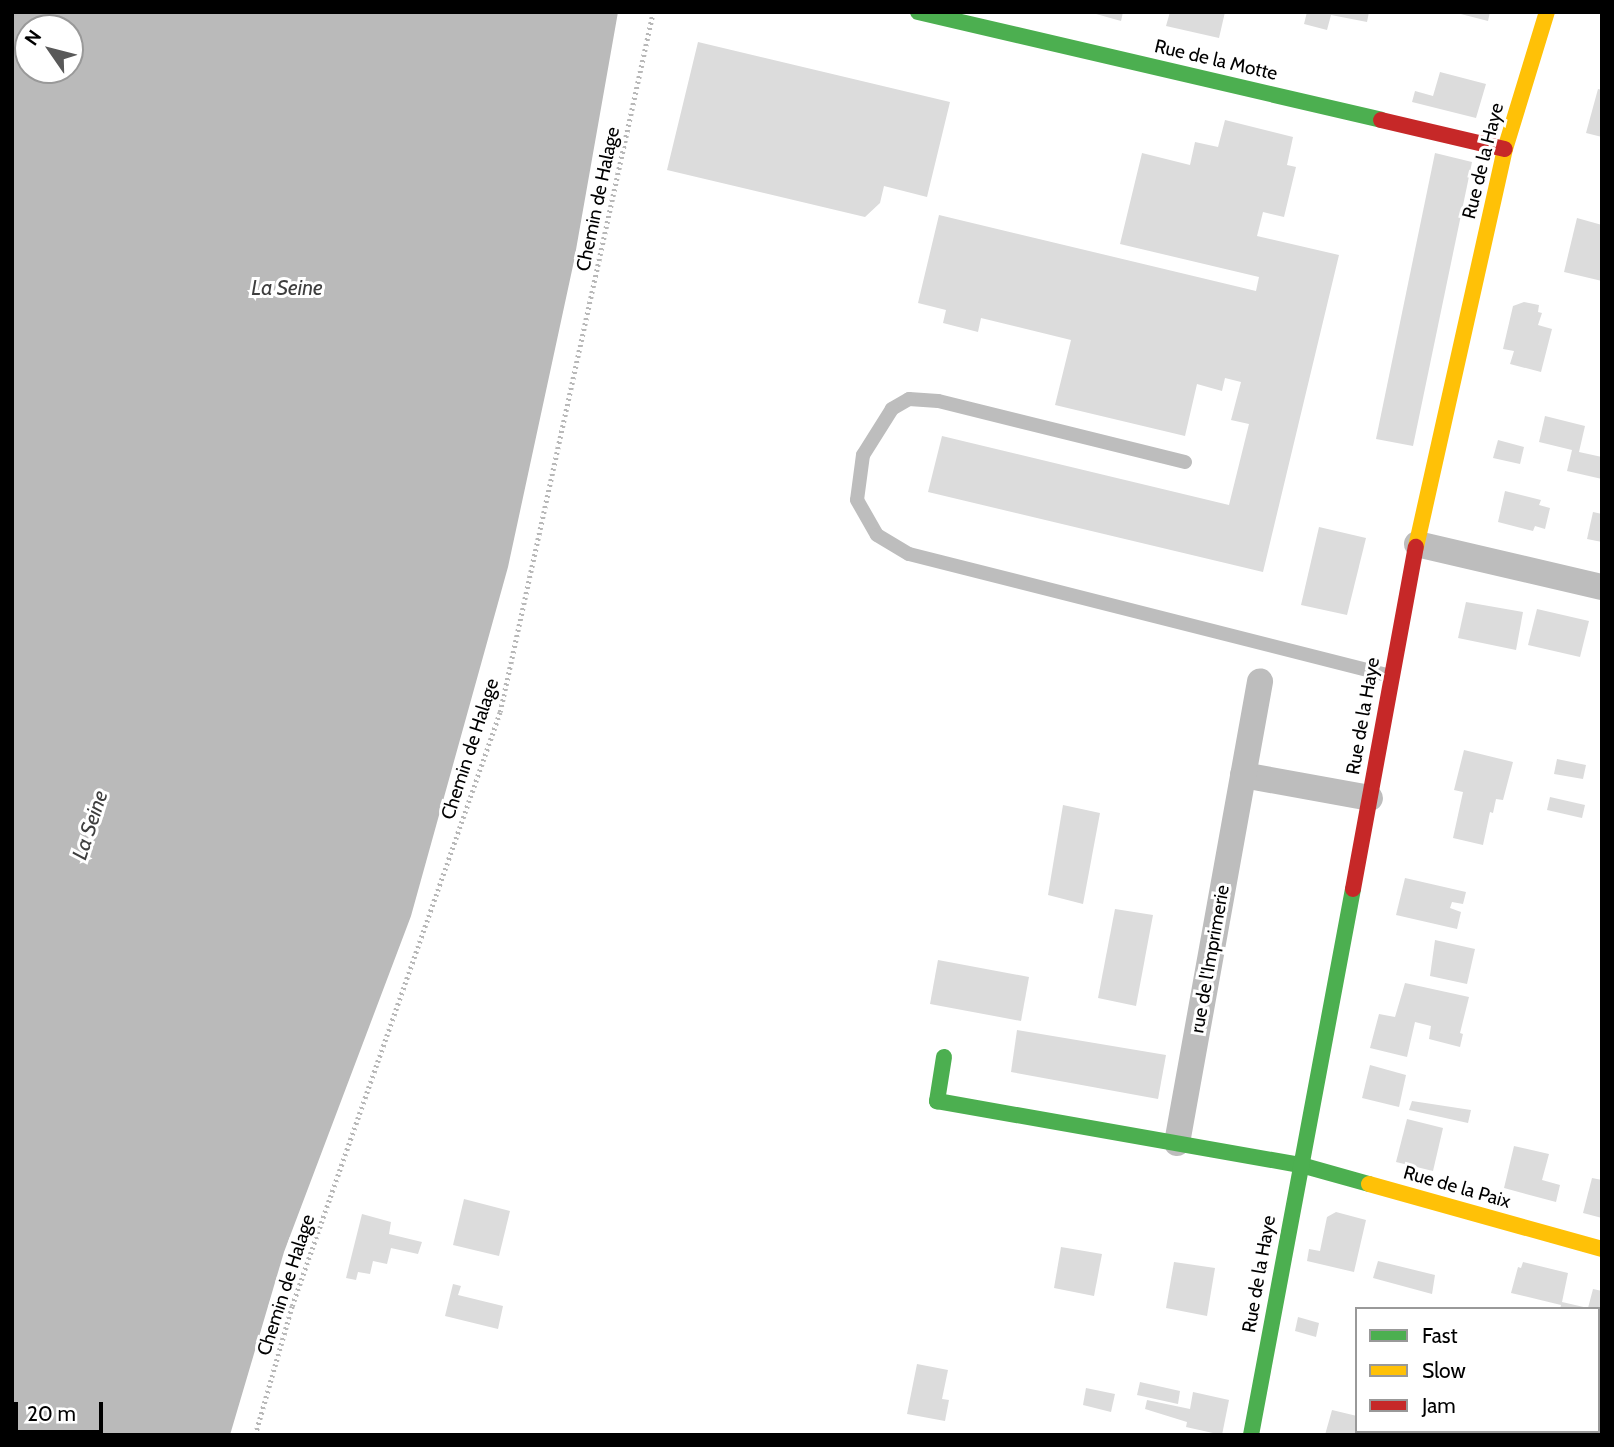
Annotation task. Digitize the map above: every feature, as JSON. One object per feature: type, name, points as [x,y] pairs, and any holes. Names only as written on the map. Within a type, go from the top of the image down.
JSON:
[{"type":"street","name":"Rue de la Motte","points":[[918,12],[1505,149]]},
{"type":"street","name":"Rue de la Haye","points":[[1251,1435],[1417,544],[1505,149],[1547,12]]},
{"type":"street","points":[[1417,544],[1602,587]]},
{"type":"street","name":"rue de l'Imprimerie","points":[[1177,1143],[1260,681]]},
{"type":"street","points":[[1243,775],[1370,798]]},
{"type":"street","points":[[944,1058],[937,1101],[1301,1165]]},
{"type":"street","name":"Rue de la Paix","points":[[1301,1165],[1602,1249]]},
{"type":"lane","points":[[1185,462],[939,401],[909,399],[892,409],[863,455],[857,500],[877,535],[909,554],[1392,677]]},
{"type":"path","name":"Chemin de Halage","points":[[255,1435],[292,1306],[500,712],[653,12]]},
{"type":"water","name":"La Seine","points":[[12,12],[618,12],[574,261],[508,567],[411,916],[284,1252],[230,1435],[12,1435]]},
{"type":"building","points":[[1089,12],[1123,12],[1121,21]]},
{"type":"building","points":[[1170,12],[1225,12],[1219,38],[1166,26]]},
{"type":"building","points":[[1307,12],[1369,12],[1367,22],[1331,15],[1327,30],[1304,24]]},
{"type":"building","points":[[1453,12],[1490,12],[1488,21]]},
{"type":"building","points":[[698,42],[950,102],[927,197],[884,186],[880,203],[865,217],[667,170]]},
{"type":"building","points":[[1440,72],[1486,84],[1476,118],[1412,102],[1415,91],[1433,96]]},
{"type":"building","points":[[1598,89],[1602,90],[1602,137],[1586,133]]},
{"type":"building","points":[[1225,120],[1293,137],[1287,165],[1296,167],[1284,217],[1263,212],[1257,236],[1339,255],[1263,572],[928,492],[942,436],[1229,505],[1249,424],[1231,420],[1241,382],[1225,378],[1222,391],[1197,384],[1185,436],[1055,405],[1071,340],[981,318],[978,332],[943,323],[946,310],[918,303],[939,215],[1256,291],[1259,277],[1120,244],[1142,153],[1190,165],[1195,142],[1218,147]]},
{"type":"building","points":[[1435,153],[1472,162],[1413,446],[1376,439]]},
{"type":"building","points":[[1577,218],[1602,225],[1602,281],[1564,272]]},
{"type":"building","points":[[1524,302],[1539,305],[1538,312],[1542,313],[1538,325],[1552,329],[1541,372],[1510,364],[1514,351],[1503,349],[1513,306]]},
{"type":"building","points":[[1545,416],[1585,426],[1579,452],[1602,457],[1602,479],[1567,471],[1572,450],[1539,442]]},
{"type":"building","points":[[1498,440],[1524,447],[1520,464],[1493,458]]},
{"type":"building","points":[[1505,491],[1541,500],[1539,505],[1550,508],[1545,529],[1535,526],[1533,531],[1498,522]]},
{"type":"building","points":[[1593,512],[1602,514],[1602,542],[1587,539]]},
{"type":"building","points":[[1319,527],[1366,538],[1347,615],[1301,605]]},
{"type":"building","points":[[1466,602],[1523,612],[1516,650],[1458,638]]},
{"type":"building","points":[[1537,609],[1589,621],[1580,657],[1528,645]]},
{"type":"building","points":[[1464,750],[1513,762],[1503,800],[1496,799],[1493,813],[1490,812],[1483,845],[1453,838],[1463,792],[1454,790]]},
{"type":"building","points":[[1557,759],[1586,765],[1583,779],[1554,774]]},
{"type":"building","points":[[1550,797],[1585,805],[1582,818],[1547,810]]},
{"type":"building","points":[[1063,805],[1100,813],[1083,904],[1048,895]]},
{"type":"building","points":[[1405,878],[1466,892],[1463,904],[1452,902],[1450,908],[1461,912],[1457,929],[1396,915]]},
{"type":"building","points":[[1115,909],[1153,915],[1136,1006],[1098,998]]},
{"type":"building","points":[[1435,940],[1475,949],[1467,984],[1430,976]]},
{"type":"building","points":[[938,960],[1029,977],[1021,1021],[930,1004]]},
{"type":"building","points":[[1405,983],[1469,997],[1460,1033],[1463,1034],[1460,1047],[1429,1039],[1431,1026],[1415,1022],[1407,1057],[1370,1048],[1379,1014],[1395,1017]]},
{"type":"building","points":[[1017,1030],[1166,1055],[1158,1099],[1011,1072]]},
{"type":"building","points":[[1370,1065],[1406,1075],[1399,1107],[1362,1098]]},
{"type":"building","points":[[1412,1101],[1471,1110],[1468,1123],[1409,1110]]},
{"type":"building","points":[[1407,1119],[1443,1128],[1433,1171],[1396,1162]]},
{"type":"building","points":[[1514,1146],[1549,1154],[1542,1180],[1560,1185],[1556,1202],[1504,1188]]},
{"type":"building","points":[[1592,1178],[1602,1180],[1602,1218],[1583,1213]]},
{"type":"building","points":[[464,1199],[510,1211],[499,1256],[453,1245]]},
{"type":"building","points":[[1336,1212],[1366,1220],[1354,1272],[1307,1261],[1309,1249],[1320,1251],[1327,1217]]},
{"type":"building","points":[[362,1214],[391,1222],[389,1234],[422,1242],[418,1254],[391,1248],[387,1264],[373,1261],[370,1274],[358,1272],[356,1280],[346,1278]]},
{"type":"building","points":[[1061,1247],[1102,1254],[1094,1296],[1054,1288]]},
{"type":"building","points":[[1378,1261],[1435,1275],[1432,1294],[1373,1278]]},
{"type":"building","points":[[1174,1262],[1215,1268],[1207,1316],[1166,1308]]},
{"type":"building","points":[[1523,1262],[1568,1273],[1562,1302],[1584,1307],[1560,1307],[1511,1293],[1518,1267],[1521,1268]]},
{"type":"building","points":[[453,1284],[461,1286],[458,1295],[503,1306],[498,1329],[445,1316]]},
{"type":"building","points":[[1593,1289],[1602,1291],[1602,1329],[1600,1307],[1588,1307]]},
{"type":"building","points":[[1298,1317],[1319,1323],[1316,1337],[1295,1331]]},
{"type":"building","points":[[917,1364],[948,1370],[942,1399],[949,1400],[945,1421],[907,1414]]},
{"type":"building","points":[[1140,1382],[1180,1391],[1178,1404],[1137,1395]]},
{"type":"building","points":[[1086,1388],[1115,1394],[1111,1412],[1083,1405]]},
{"type":"building","points":[[1193,1392],[1229,1400],[1222,1435],[1186,1427],[1187,1422],[1145,1409],[1147,1400],[1190,1409]]},
{"type":"building","points":[[1332,1410],[1355,1416],[1355,1433],[1414,1435],[1325,1435]]},
{"type":"traffic: fast","points":[[918,12],[1381,120]]},
{"type":"traffic: fast","points":[[1251,1435],[1353,889]]},
{"type":"traffic: fast","points":[[944,1057],[937,1101],[1301,1165],[1369,1184]]},
{"type":"traffic: slow","points":[[1416,547],[1505,149],[1547,12]]},
{"type":"traffic: slow","points":[[1369,1184],[1602,1249]]},
{"type":"traffic: jam","points":[[1381,120],[1505,149]]},
{"type":"traffic: jam","points":[[1353,889],[1416,547]]}]
